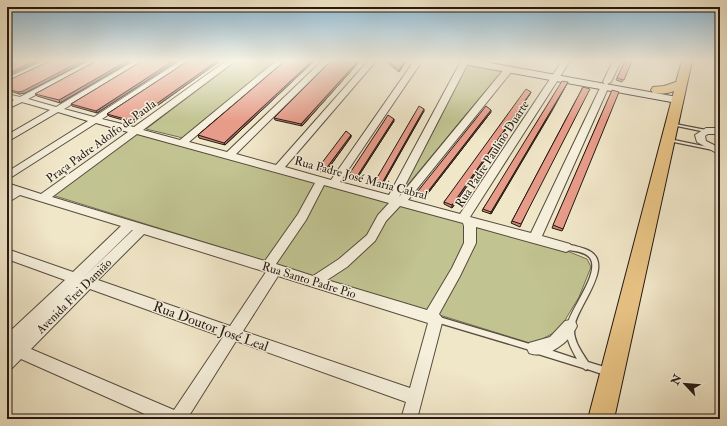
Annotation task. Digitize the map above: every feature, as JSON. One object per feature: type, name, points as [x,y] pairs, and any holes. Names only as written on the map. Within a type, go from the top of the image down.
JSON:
[{"type":"main road","points":[[601,419],[682,81]]},
{"type":"main road","points":[[657,93],[666,90],[676,108]]},
{"type":"main road","points":[[657,93],[676,108]]},
{"type":"street","points":[[7,107],[57,81]]},
{"type":"street","points":[[7,139],[105,81]]},
{"type":"street","points":[[7,177],[155,81]]},
{"type":"street","name":"Praça Padre Adolfo de Paula","points":[[43,198],[204,81]]},
{"type":"street","points":[[182,143],[256,81]]},
{"type":"street","points":[[230,155],[306,81]]},
{"type":"street","points":[[278,169],[355,81]]},
{"type":"street","points":[[334,183],[404,81]]},
{"type":"street","points":[[397,201],[454,81]]},
{"type":"street","points":[[315,282],[343,263],[371,238],[382,218],[499,81]]},
{"type":"street","name":"Rua Padre Paulino Duarte","points":[[465,220],[554,81]]},
{"type":"street","points":[[587,81],[657,93]]},
{"type":"street","points":[[535,238],[607,81]]},
{"type":"street","name":"Rua Padre José Maria Cabral","points":[[7,96],[334,183],[566,247]]},
{"type":"street","points":[[717,150],[702,142],[700,135],[706,131],[720,132]]},
{"type":"street","points":[[11,347],[177,419],[233,334],[322,180]]},
{"type":"street","points":[[7,199],[13,189]]},
{"type":"street","name":"Rua Santo Padre Pio","points":[[13,189],[433,318]]},
{"type":"street","points":[[409,419],[433,318],[470,243],[470,226],[465,220]]},
{"type":"street","name":"Avenida Frei Damião","points":[[7,363],[11,347],[82,280],[136,226]]},
{"type":"street","name":"Rua Doutor José Leal","points":[[7,254],[415,398]]},
{"type":"street","points":[[534,348],[550,346],[564,335],[570,326]]},
{"type":"lane","points":[[676,108],[706,131]]},
{"type":"lane","points":[[676,108],[717,150]]},
{"type":"lane","name":"Rua Padre José Maria Cabral","points":[[566,247],[591,255],[596,269],[570,326]]},
{"type":"lane","name":"Rua Santo Padre Pio","points":[[433,318],[612,373]]},
{"type":"lane","points":[[570,326],[572,340],[586,366]]},
{"type":"green space","points":[[210,81],[253,81],[183,138],[146,129]]},
{"type":"green space","points":[[458,81],[494,81],[400,194]]},
{"type":"green space","points":[[136,134],[567,251],[587,259],[591,267],[579,297],[559,330],[533,344],[52,195]]},
{"type":"building","points":[[7,81],[43,81],[18,92],[7,89]]},
{"type":"building","points":[[59,81],[92,81],[59,100],[35,94]]},
{"type":"building","points":[[109,81],[142,81],[96,111],[71,104]]},
{"type":"building","points":[[158,81],[189,81],[132,121],[107,114]]},
{"type":"building","points":[[262,81],[291,81],[224,143],[198,135]]},
{"type":"building","points":[[311,81],[340,81],[301,124],[274,118]]},
{"type":"building","points":[[562,81],[568,82],[491,212],[483,209]]},
{"type":"building","points":[[583,87],[590,89],[521,224],[512,221]]},
{"type":"building","points":[[526,89],[531,92],[452,205],[444,202]]},
{"type":"building","points":[[612,90],[619,92],[563,229],[553,225]]},
{"type":"building","points":[[419,106],[424,109],[381,185],[374,183]]},
{"type":"building","points":[[486,106],[491,110],[426,194],[418,191]]},
{"type":"building","points":[[388,115],[394,119],[356,178],[348,176]]},
{"type":"building","points":[[346,131],[351,135],[325,170],[318,168]]}]
